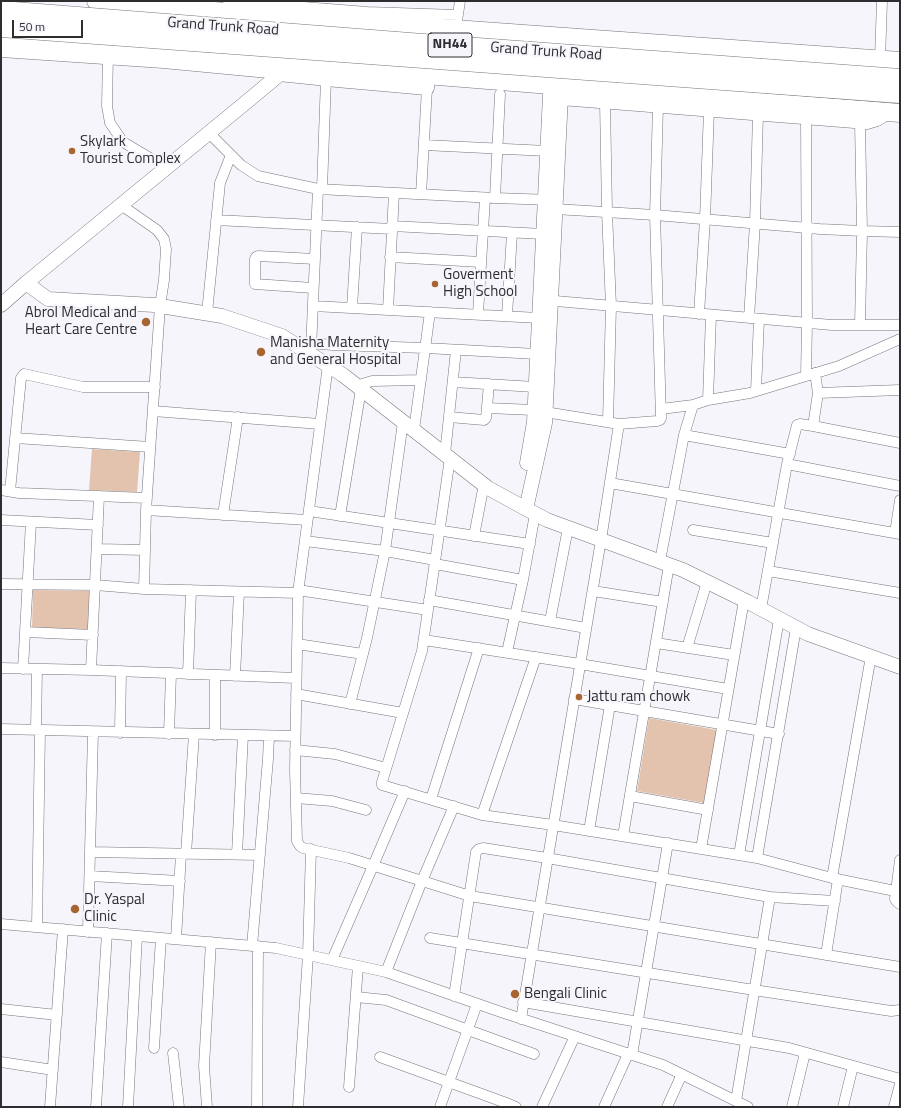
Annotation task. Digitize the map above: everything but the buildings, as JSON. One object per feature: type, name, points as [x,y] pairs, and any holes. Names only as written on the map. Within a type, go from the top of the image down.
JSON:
[{"type":"highway","points":[[105,1],[274,7],[298,17],[456,22],[559,36],[900,61]]},
{"type":"highway","name":"Grand Trunk Road","points":[[1,10],[900,78]]},
{"type":"highway","name":"Grand Trunk Road","points":[[1,28],[900,94]]},
{"type":"highway","points":[[1,40],[108,54],[427,82],[894,112]]},
{"type":"street","points":[[105,1],[108,54],[107,106],[110,123],[123,142],[150,158]]},
{"type":"street","points":[[228,1],[274,7],[367,12],[456,22],[460,1]]},
{"type":"street","points":[[880,60],[882,1]]},
{"type":"street","points":[[1,305],[285,69],[298,17]]},
{"type":"street","points":[[507,652],[530,544],[527,509],[523,488],[534,422],[540,411],[545,300],[558,90],[559,36]]},
{"type":"street","points":[[1,52],[108,54]]},
{"type":"street","points":[[285,69],[326,79],[427,82],[422,194]]},
{"type":"street","points":[[310,349],[316,225],[320,189],[326,79]]},
{"type":"street","points":[[558,90],[605,102],[860,122],[872,121],[894,112]]},
{"type":"street","points":[[540,411],[536,387],[539,318],[545,300],[544,234],[552,203],[548,151],[558,90]]},
{"type":"street","points":[[478,314],[483,231],[498,149],[500,94]]},
{"type":"street","points":[[605,102],[606,212],[611,306],[608,422]]},
{"type":"street","points":[[486,408],[540,411],[620,424],[660,420],[659,310],[655,215],[658,106]]},
{"type":"street","points":[[700,314],[710,110]]},
{"type":"street","points":[[756,391],[754,319],[758,114]]},
{"type":"street","points":[[806,118],[807,323],[811,374],[818,392],[813,426]]},
{"type":"street","points":[[860,122],[862,232],[860,325]]},
{"type":"street","points":[[209,133],[241,165],[258,176],[320,189],[490,198],[552,203],[606,212],[862,232],[900,232]]},
{"type":"street","points":[[424,145],[548,151]]},
{"type":"street","points":[[207,314],[220,183],[231,155]]},
{"type":"street","points":[[388,310],[394,193]]},
{"type":"street","points":[[121,206],[158,230],[164,239],[166,249],[164,280],[160,306],[150,447],[146,510],[144,589]]},
{"type":"street","points":[[216,220],[544,234]]},
{"type":"street","points":[[352,308],[357,227]]},
{"type":"street","points":[[507,316],[512,233]]},
{"type":"street","points":[[313,288],[255,284],[255,259],[258,256],[315,259]]},
{"type":"street","points":[[390,258],[481,262]]},
{"type":"street","points":[[26,283],[48,299],[160,306],[222,316],[282,336],[310,349],[328,365],[484,484],[547,520],[683,570],[808,634],[900,667]]},
{"type":"street","points":[[545,300],[832,325],[900,325]]},
{"type":"street","points":[[312,306],[539,318]]},
{"type":"street","points":[[414,430],[430,312]]},
{"type":"street","points":[[708,400],[710,315]]},
{"type":"street","points":[[661,409],[693,405],[708,400],[756,391],[839,366],[900,339]]},
{"type":"street","points":[[310,349],[332,345],[537,354]]},
{"type":"street","points":[[456,350],[449,417],[448,456],[424,640],[382,785],[482,815],[757,858],[835,879],[896,891]]},
{"type":"street","points":[[328,365],[298,591],[295,750],[296,841],[300,846],[303,848],[349,858],[470,896],[900,966]]},
{"type":"street","points":[[147,498],[19,493],[5,491],[15,438],[21,378],[24,374],[83,387],[155,387]]},
{"type":"street","points":[[358,387],[372,381],[421,380]]},
{"type":"street","points":[[453,382],[536,387]]},
{"type":"street","points":[[449,417],[484,420],[486,418],[489,384]]},
{"type":"street","points":[[340,516],[358,387]]},
{"type":"street","points":[[818,392],[900,390]]},
{"type":"street","points":[[623,836],[663,602],[664,563],[673,493],[684,435],[693,405]]},
{"type":"street","points":[[153,411],[320,424]]},
{"type":"street","points":[[223,515],[238,418]]},
{"type":"street","points":[[350,704],[363,654],[385,552],[403,422]]},
{"type":"street","points":[[521,1019],[620,424]]},
{"type":"street","points":[[761,609],[787,464],[797,425],[813,426],[900,443]]},
{"type":"street","points":[[684,435],[790,454]]},
{"type":"street","points":[[15,438],[150,447]]},
{"type":"street","points":[[787,464],[900,486]]},
{"type":"street","points":[[610,482],[898,533],[900,500]]},
{"type":"street","points":[[474,536],[484,484]]},
{"type":"street","points":[[91,670],[99,496]]},
{"type":"street","points":[[146,510],[223,515],[340,516],[530,544]]},
{"type":"street","points":[[1,520],[98,525]]},
{"type":"street","points":[[24,669],[31,522]]},
{"type":"street","points":[[550,621],[568,528]]},
{"type":"street","points":[[693,530],[773,543]]},
{"type":"street","points":[[305,541],[385,552],[523,580]]},
{"type":"street","points":[[97,549],[145,550]]},
{"type":"street","points":[[768,571],[900,593]]},
{"type":"street","points":[[687,648],[708,582]]},
{"type":"street","points":[[1,584],[239,592],[298,591],[375,601],[429,605],[514,615],[586,628]]},
{"type":"street","points":[[188,674],[191,590]]},
{"type":"street","points":[[593,590],[663,602]]},
{"type":"street","points":[[235,676],[239,592]]},
{"type":"street","points":[[701,849],[744,600]]},
{"type":"street","points":[[739,855],[779,619]]},
{"type":"street","points":[[757,858],[796,628]]},
{"type":"street","points":[[25,632],[93,635]]},
{"type":"street","points":[[424,640],[507,652],[728,689]]},
{"type":"street","points":[[656,643],[734,655]]},
{"type":"street","points":[[297,644],[363,654]]},
{"type":"street","points":[[431,800],[479,648]]},
{"type":"street","points":[[826,955],[835,901],[835,879],[871,656]]},
{"type":"street","points":[[482,815],[536,657]]},
{"type":"street","points":[[1,668],[296,678]]},
{"type":"street","points":[[37,669],[37,927]]},
{"type":"street","points":[[120,733],[121,671]]},
{"type":"street","points":[[169,734],[171,673]]},
{"type":"street","points":[[215,675],[215,735]]},
{"type":"street","points":[[296,694],[403,713]]},
{"type":"street","points":[[574,699],[778,734]]},
{"type":"street","points":[[590,831],[610,705]]},
{"type":"street","points":[[1,729],[242,736],[295,736]]},
{"type":"street","points":[[88,932],[93,732]]},
{"type":"street","points":[[176,939],[194,734]]},
{"type":"street","points":[[237,854],[242,736]]},
{"type":"street","points":[[257,1107],[255,946],[269,736]]},
{"type":"street","points":[[295,750],[335,754],[386,768]]},
{"type":"street","points":[[332,960],[405,792]]},
{"type":"street","points":[[630,796],[708,810]]},
{"type":"street","points":[[296,798],[332,801],[366,810]]},
{"type":"street","points":[[386,972],[454,806]]},
{"type":"street","points":[[604,1107],[630,1054],[638,1022],[668,843]]},
{"type":"street","points":[[454,996],[476,852],[482,848],[770,897],[835,901]]},
{"type":"street","points":[[299,1107],[308,955],[311,849]]},
{"type":"street","points":[[90,852],[260,855]]},
{"type":"street","points":[[900,860],[895,898],[900,904]]},
{"type":"street","points":[[90,876],[180,881]]},
{"type":"street","points":[[1,924],[276,948],[386,972],[521,1019],[663,1065],[740,1104],[746,1041],[770,897]]},
{"type":"street","points":[[50,1107],[63,929]]},
{"type":"street","points":[[96,1107],[107,933]]},
{"type":"street","points":[[128,1107],[137,936]]},
{"type":"street","points":[[154,1048],[162,938]]},
{"type":"street","points":[[430,938],[891,1011],[900,1010]]},
{"type":"street","points":[[207,1107],[204,1066],[211,942]]},
{"type":"street","points":[[349,1087],[358,966]]},
{"type":"street","points":[[356,997],[386,1000],[534,1054]]},
{"type":"street","points":[[524,1002],[789,1048],[900,1079]]},
{"type":"street","points":[[440,1107],[477,1004]]},
{"type":"street","points":[[1,1009],[57,1015]]},
{"type":"street","points":[[542,1107],[575,1036]]},
{"type":"street","points":[[173,1053],[179,1107]]},
{"type":"street","points":[[792,1107],[805,1053]]},
{"type":"street","points":[[380,1057],[516,1107]]},
{"type":"street","points":[[1,1062],[53,1070]]},
{"type":"street","points":[[843,1107],[854,1066]]},
{"type":"street","points":[[667,1107],[682,1074]]},
{"type":"street","points":[[894,1107],[900,1084]]},
{"type":"shaded area","points":[[92,449],[140,452],[137,492],[89,490]]},
{"type":"shaded area","points":[[33,590],[90,591],[89,629],[32,628]]},
{"type":"shaded area","points":[[649,718],[717,730],[704,803],[637,791]]},
{"type":"place","name":"Skylark Tourist Complex","points":[[72,151]]},
{"type":"place","name":"Goverment High School","points":[[435,284]]},
{"type":"place","name":"Abrol Medical and Heart Care Centre","points":[[146,322]]},
{"type":"place","name":"Manisha Maternity and General Hospital","points":[[261,352]]},
{"type":"place","name":"Jattu ram chowk","points":[[579,697]]},
{"type":"place","name":"Dr. Yaspal Clinic","points":[[75,909]]},
{"type":"place","name":"Bengali Clinic","points":[[515,994]]}]
